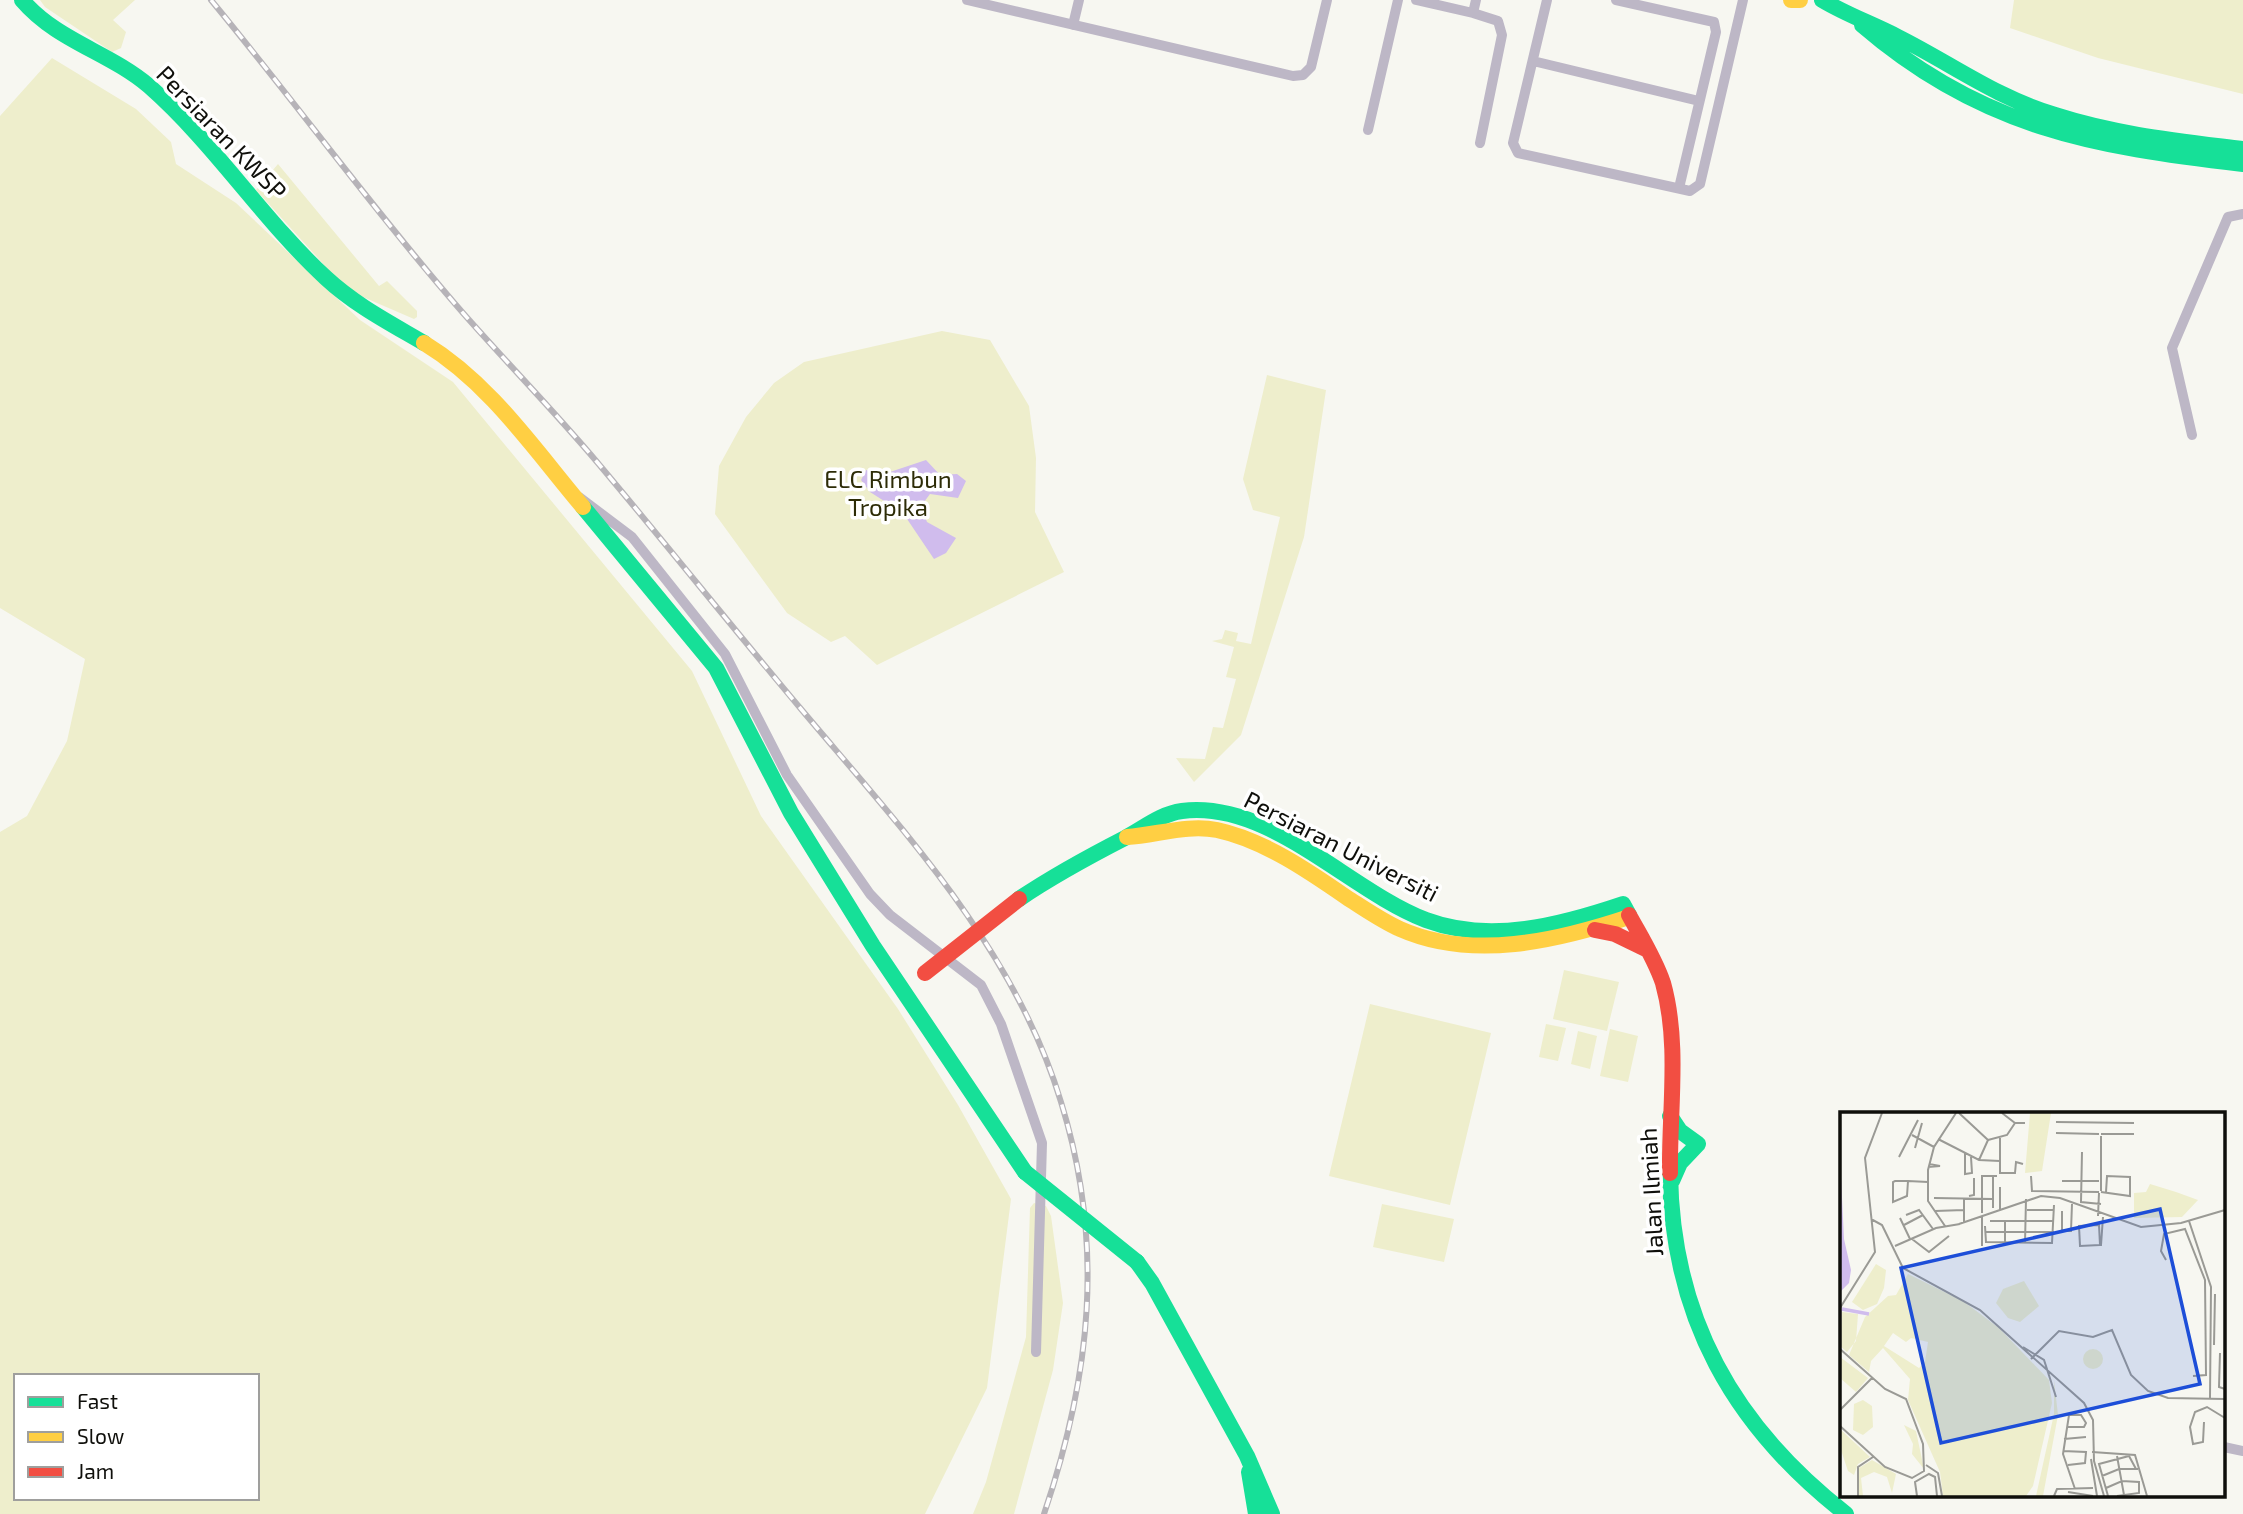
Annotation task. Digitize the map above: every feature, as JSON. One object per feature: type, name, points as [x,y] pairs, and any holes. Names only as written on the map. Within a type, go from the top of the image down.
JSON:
[{"type":"street","name":"Persiaran KWSP","points":[[22,0],[29,10],[57,33],[143,82],[163,99],[341,290],[470,373],[574,494],[716,668],[791,813],[902,988],[1025,1172],[1057,1202],[1114,1240],[1137,1262],[1152,1283],[1247,1456]]},
{"type":"street","points":[[967,0],[1293,76],[1303,75],[1311,67],[1327,0]]},
{"type":"street","points":[[1073,25],[1079,0]]},
{"type":"street","points":[[1368,130],[1398,0]]},
{"type":"street","points":[[1416,0],[1498,21],[1502,34],[1480,144]]},
{"type":"street","points":[[1473,13],[1476,0]]},
{"type":"street","points":[[1547,0],[1513,143],[1518,153],[1690,191],[1700,184],[1744,0]]},
{"type":"street","points":[[1616,0],[1714,22],[1716,32],[1679,188]]},
{"type":"street","points":[[1791,0],[1800,0]]},
{"type":"street","points":[[1822,0],[1858,21],[1898,37],[1983,87],[2053,115],[2128,135],[2243,149]]},
{"type":"street","points":[[1858,21],[1890,53],[1987,107],[2059,134],[2124,149],[2243,164]]},
{"type":"street","points":[[1533,61],[1699,101]]},
{"type":"street","points":[[2192,435],[2172,348],[2228,217],[2243,214]]},
{"type":"street","points":[[574,494],[632,537],[725,654],[787,775],[870,894],[890,915],[981,985],[1000,1024],[1042,1143],[1036,1352]]},
{"type":"street","name":"Persiaran Universiti","points":[[902,988],[1052,876],[1126,837],[1152,819],[1166,814],[1198,810],[1219,812],[1261,827],[1338,868],[1401,909],[1452,926],[1511,931],[1626,911]]},
{"type":"street","name":"Persiaran Universiti","points":[[1126,837],[1156,836],[1200,828],[1216,830],[1254,844],[1326,883],[1390,924],[1417,934],[1469,944],[1532,942],[1595,930],[1626,911]]},
{"type":"street","name":"Jalan Ilmiah","points":[[1626,911],[1663,984],[1670,1026],[1671,1186],[1678,1262],[1691,1313],[1705,1346],[1737,1401],[1770,1446],[1798,1475],[1846,1514]]},
{"type":"street","points":[[1595,930],[1615,934],[1648,950]]},
{"type":"street","points":[[1670,1116],[1680,1131],[1698,1144],[1680,1163],[1671,1186]]},
{"type":"street","points":[[1247,1456],[1256,1514]]},
{"type":"street","points":[[1247,1456],[1272,1514]]},
{"type":"green space","points":[[40,0],[135,0],[113,20],[126,32],[121,48],[112,52],[45,7]]},
{"type":"green space","points":[[2014,0],[2243,0],[2243,94],[2098,58],[2010,28]]},
{"type":"green space","points":[[52,58],[136,109],[171,142],[176,164],[236,203],[360,320],[453,382],[692,671],[761,816],[898,1009],[958,1105],[1011,1199],[987,1388],[925,1514],[0,1514],[0,832],[27,816],[67,741],[85,659],[0,608],[0,116]]},
{"type":"green space","points":[[278,164],[379,286],[387,281],[417,311],[417,317],[414,319],[347,290],[256,190]]},
{"type":"green space","name":"ELC Rimbun Tropika","points":[[942,331],[990,340],[1029,406],[1036,458],[1035,512],[1064,572],[877,665],[845,636],[831,642],[787,613],[715,514],[719,466],[746,417],[774,383],[804,362]]},
{"type":"green space","points":[[1267,375],[1326,390],[1304,537],[1241,735],[1194,782],[1176,758],[1205,759],[1213,727],[1223,728],[1236,679],[1226,677],[1234,647],[1212,641],[1222,639],[1225,630],[1238,633],[1236,641],[1251,644],[1280,517],[1253,510],[1243,479]]},
{"type":"green space","points":[[1564,970],[1619,982],[1607,1031],[1553,1019]]},
{"type":"green space","points":[[1370,1004],[1491,1033],[1450,1205],[1329,1176]]},
{"type":"green space","points":[[1546,1024],[1566,1028],[1558,1061],[1539,1057]]},
{"type":"green space","points":[[1610,1029],[1638,1036],[1628,1082],[1600,1076]]},
{"type":"green space","points":[[1578,1031],[1597,1036],[1590,1069],[1571,1064]]},
{"type":"green space","points":[[1034,1203],[1046,1206],[1051,1216],[1063,1303],[1053,1370],[1014,1514],[973,1514],[986,1482],[1026,1337],[1030,1208]]},
{"type":"green space","points":[[1382,1204],[1454,1219],[1444,1262],[1373,1247]]},
{"type":"shaded area","points":[[926,460],[940,475],[957,474],[966,481],[958,498],[930,494],[921,506],[927,522],[956,538],[946,553],[934,559],[903,513],[870,492],[861,480],[866,470],[884,474]]},
{"type":"railway","points":[[211,0],[430,275],[597,462],[916,846],[952,893],[1015,993],[1041,1046],[1061,1102],[1075,1155],[1084,1207],[1087,1258],[1087,1309],[1082,1360],[1073,1411],[1044,1514]]},
{"type":"traffic: fast","points":[[22,0],[51,26],[149,86],[196,132],[281,231],[326,278],[361,305],[424,343]]},
{"type":"traffic: fast","points":[[1822,0],[1898,37],[1993,90],[2033,108],[2078,122],[2125,132],[2243,149]]},
{"type":"traffic: fast","points":[[1862,25],[1906,60],[1950,87],[1995,109],[2040,126],[2137,149],[2243,164]]},
{"type":"traffic: fast","points":[[583,507],[716,668],[791,813],[873,946],[1025,1172]]},
{"type":"traffic: fast","points":[[1019,899],[1159,818],[1182,811],[1215,811],[1246,819],[1277,833],[1397,906],[1426,920],[1450,927],[1475,931],[1525,929],[1575,919],[1623,904],[1629,915]]},
{"type":"traffic: fast","points":[[1670,1116],[1680,1131],[1698,1144],[1680,1163],[1672,1181]]},
{"type":"traffic: fast","points":[[1025,1172],[1137,1262]]},
{"type":"traffic: fast","points":[[1670,1173],[1674,1225],[1682,1275],[1697,1321],[1716,1364],[1741,1405],[1771,1444],[1806,1480],[1846,1514]]},
{"type":"traffic: fast","points":[[1137,1262],[1152,1283],[1247,1456],[1272,1514]]},
{"type":"traffic: fast","points":[[1249,1472],[1256,1514]]},
{"type":"traffic: slow","points":[[1791,0],[1800,0]]},
{"type":"traffic: slow","points":[[424,343],[448,359],[490,397],[583,507]]},
{"type":"traffic: slow","points":[[1127,837],[1195,828],[1235,835],[1286,858],[1393,926],[1428,939],[1456,944],[1485,946],[1544,940],[1629,917]]},
{"type":"traffic: jam","points":[[925,973],[1019,899]]},
{"type":"traffic: jam","points":[[1629,915],[1656,965],[1668,1006],[1672,1054],[1670,1173]]},
{"type":"traffic: jam","points":[[1595,930],[1615,934],[1648,950]]}]
